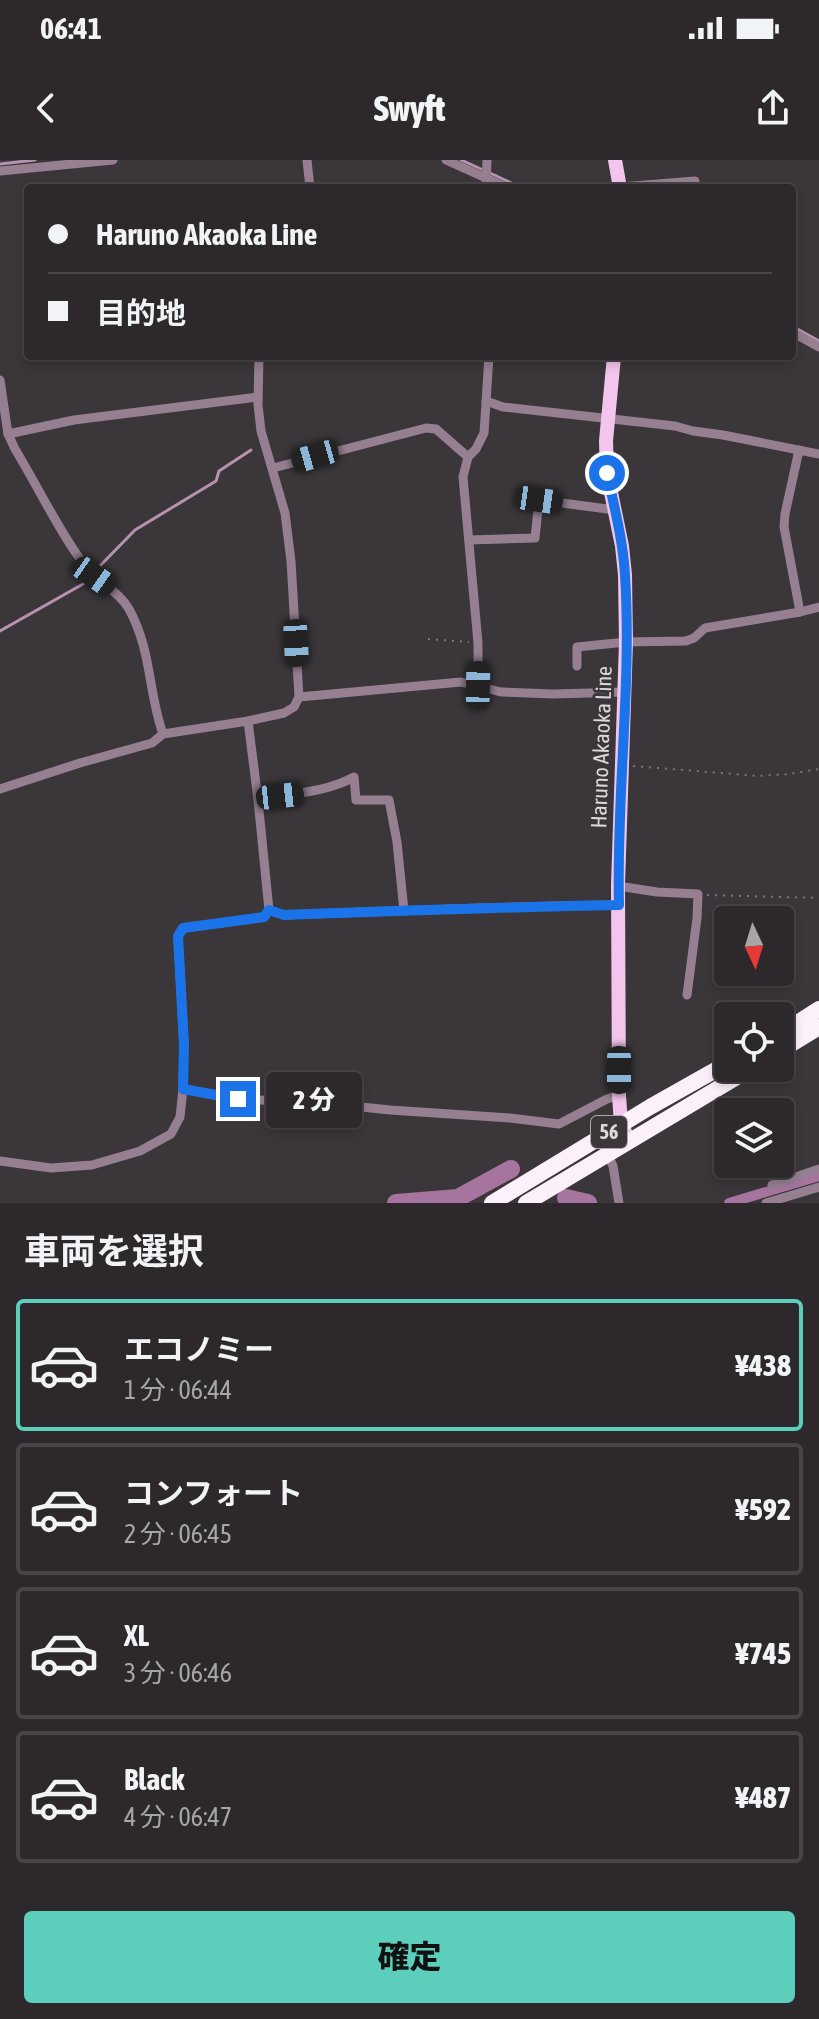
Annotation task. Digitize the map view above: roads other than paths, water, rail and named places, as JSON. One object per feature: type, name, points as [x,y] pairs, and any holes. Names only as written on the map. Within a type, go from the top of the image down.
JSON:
[{"type":"highway","points":[[794,1025],[819,1009]]},
{"type":"highway","points":[[794,1042],[819,1027]]},
{"type":"highway","name":"56","points":[[492,1203],[714,1071]]},
{"type":"highway","name":"56","points":[[526,1203],[728,1082]]},
{"type":"main road","points":[[615,160],[619,184]]},
{"type":"main road","name":"Haruno Akaoka Line","points":[[614,360],[606,441],[607,473],[625,575],[625,692],[618,886],[619,1095],[621,1124],[629,1140]]},
{"type":"street","points":[[0,171],[113,160]]},
{"type":"street","points":[[307,160],[310,184]]},
{"type":"street","points":[[446,160],[486,183],[487,160]]},
{"type":"street","points":[[663,184],[695,181]]},
{"type":"street","points":[[796,334],[819,347]]},
{"type":"street","points":[[0,789],[152,743],[163,734],[248,721],[284,713],[294,707],[299,697],[291,561],[285,513],[261,431],[259,360]]},
{"type":"street","points":[[478,685],[478,643],[463,477],[468,457],[484,433],[489,360]]},
{"type":"street","points":[[0,380],[8,434],[91,574],[117,593],[129,609],[147,655],[163,734]]},
{"type":"street","points":[[8,434],[74,420],[258,397]]},
{"type":"street","points":[[486,401],[503,407],[675,426],[819,454]]},
{"type":"street","points":[[273,468],[426,428],[436,429],[468,457]]},
{"type":"street","points":[[799,450],[784,527],[800,612]]},
{"type":"street","points":[[469,540],[535,538],[539,500],[615,510]]},
{"type":"street","points":[[577,666],[577,647],[686,641],[705,628],[819,607]]},
{"type":"street","points":[[299,697],[461,682],[501,692],[625,692]]},
{"type":"street","points":[[0,1161],[51,1168],[92,1165],[140,1151],[171,1134],[180,1117],[183,1089],[184,1045],[178,936],[183,928],[264,917],[269,910],[248,721]]},
{"type":"street","points":[[258,800],[310,792],[339,785],[354,777],[356,800],[389,800],[404,911]]},
{"type":"street","points":[[618,886],[698,894],[687,995]]},
{"type":"street","points":[[269,910],[284,915],[619,905]]},
{"type":"street","points":[[183,1089],[238,1099],[323,1103],[559,1124],[619,1095]]},
{"type":"street","points":[[600,1138],[613,1166],[619,1203]]},
{"type":"street","points":[[772,1185],[819,1169]]},
{"type":"street","points":[[766,1203],[819,1187]]},
{"type":"waterway","points":[[0,164],[35,160]]},
{"type":"waterway","points":[[461,160],[481,169]]},
{"type":"waterway","points":[[490,173],[513,184]]},
{"type":"waterway","points":[[796,328],[819,341]]},
{"type":"waterway","points":[[95,571],[135,530],[216,481],[219,471],[251,450]]},
{"type":"waterway","points":[[0,631],[83,584],[90,577]]},
{"type":"waterway","points":[[396,1203],[458,1198],[511,1169]]},
{"type":"waterway","points":[[729,1203],[819,1176]]},
{"type":"waterway","points":[[566,1198],[588,1203]]}]
